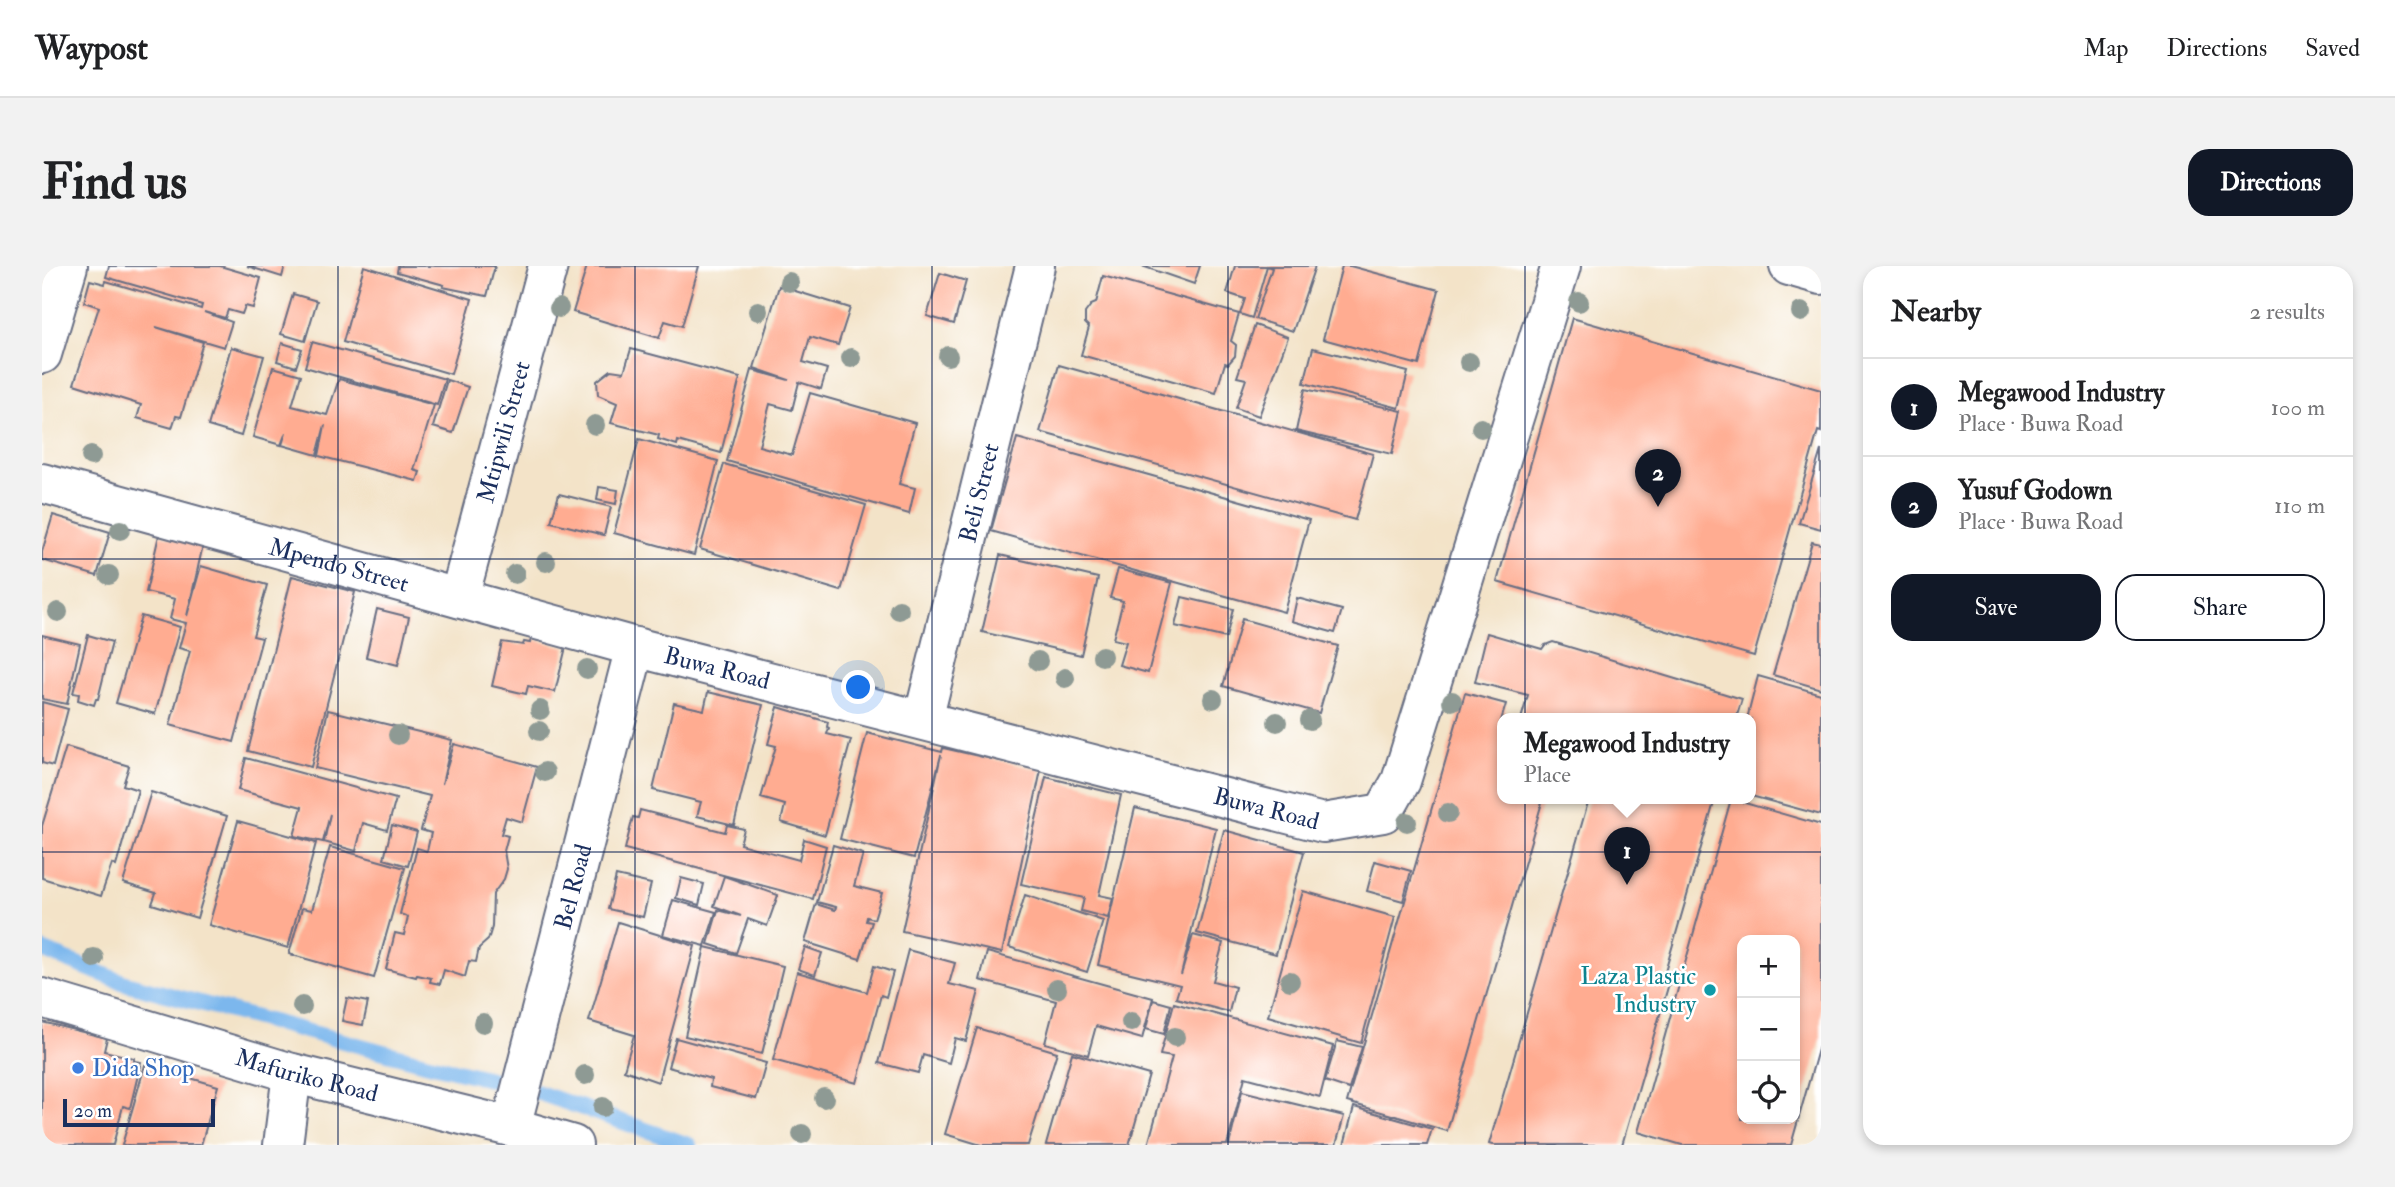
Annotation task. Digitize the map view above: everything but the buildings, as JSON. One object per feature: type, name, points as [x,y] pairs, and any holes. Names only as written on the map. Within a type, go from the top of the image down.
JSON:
[{"type":"street","points":[[42,354],[68,266]]},
{"type":"street","name":"Mtipwili Street","points":[[459,598],[548,266]]},
{"type":"street","name":"Beli Street","points":[[923,720],[1035,266]]},
{"type":"street","name":"Buwa Road","points":[[635,647],[1323,823],[1383,813],[1401,780],[1561,266]]},
{"type":"street","points":[[1789,266],[1821,275]]},
{"type":"street","name":"Mpendo Street","points":[[42,484],[635,647]]},
{"type":"street","name":"Bel Road","points":[[511,1127],[635,647]]},
{"type":"street","name":"Mafuriko Road","points":[[42,998],[292,1073],[573,1145]]},
{"type":"street","points":[[283,1145],[292,1073]]},
{"type":"waterway","points":[[42,950],[125,983],[522,1087],[689,1145]]},
{"type":"place","name":"Yusuf Godown","points":[[1658,507]]},
{"type":"place","name":"Megawood Industry","points":[[1627,885]]},
{"type":"place","name":"Laza Plastic Industry","points":[[1710,990]]},
{"type":"place","name":"Dida Shop","points":[[78,1068]]}]
